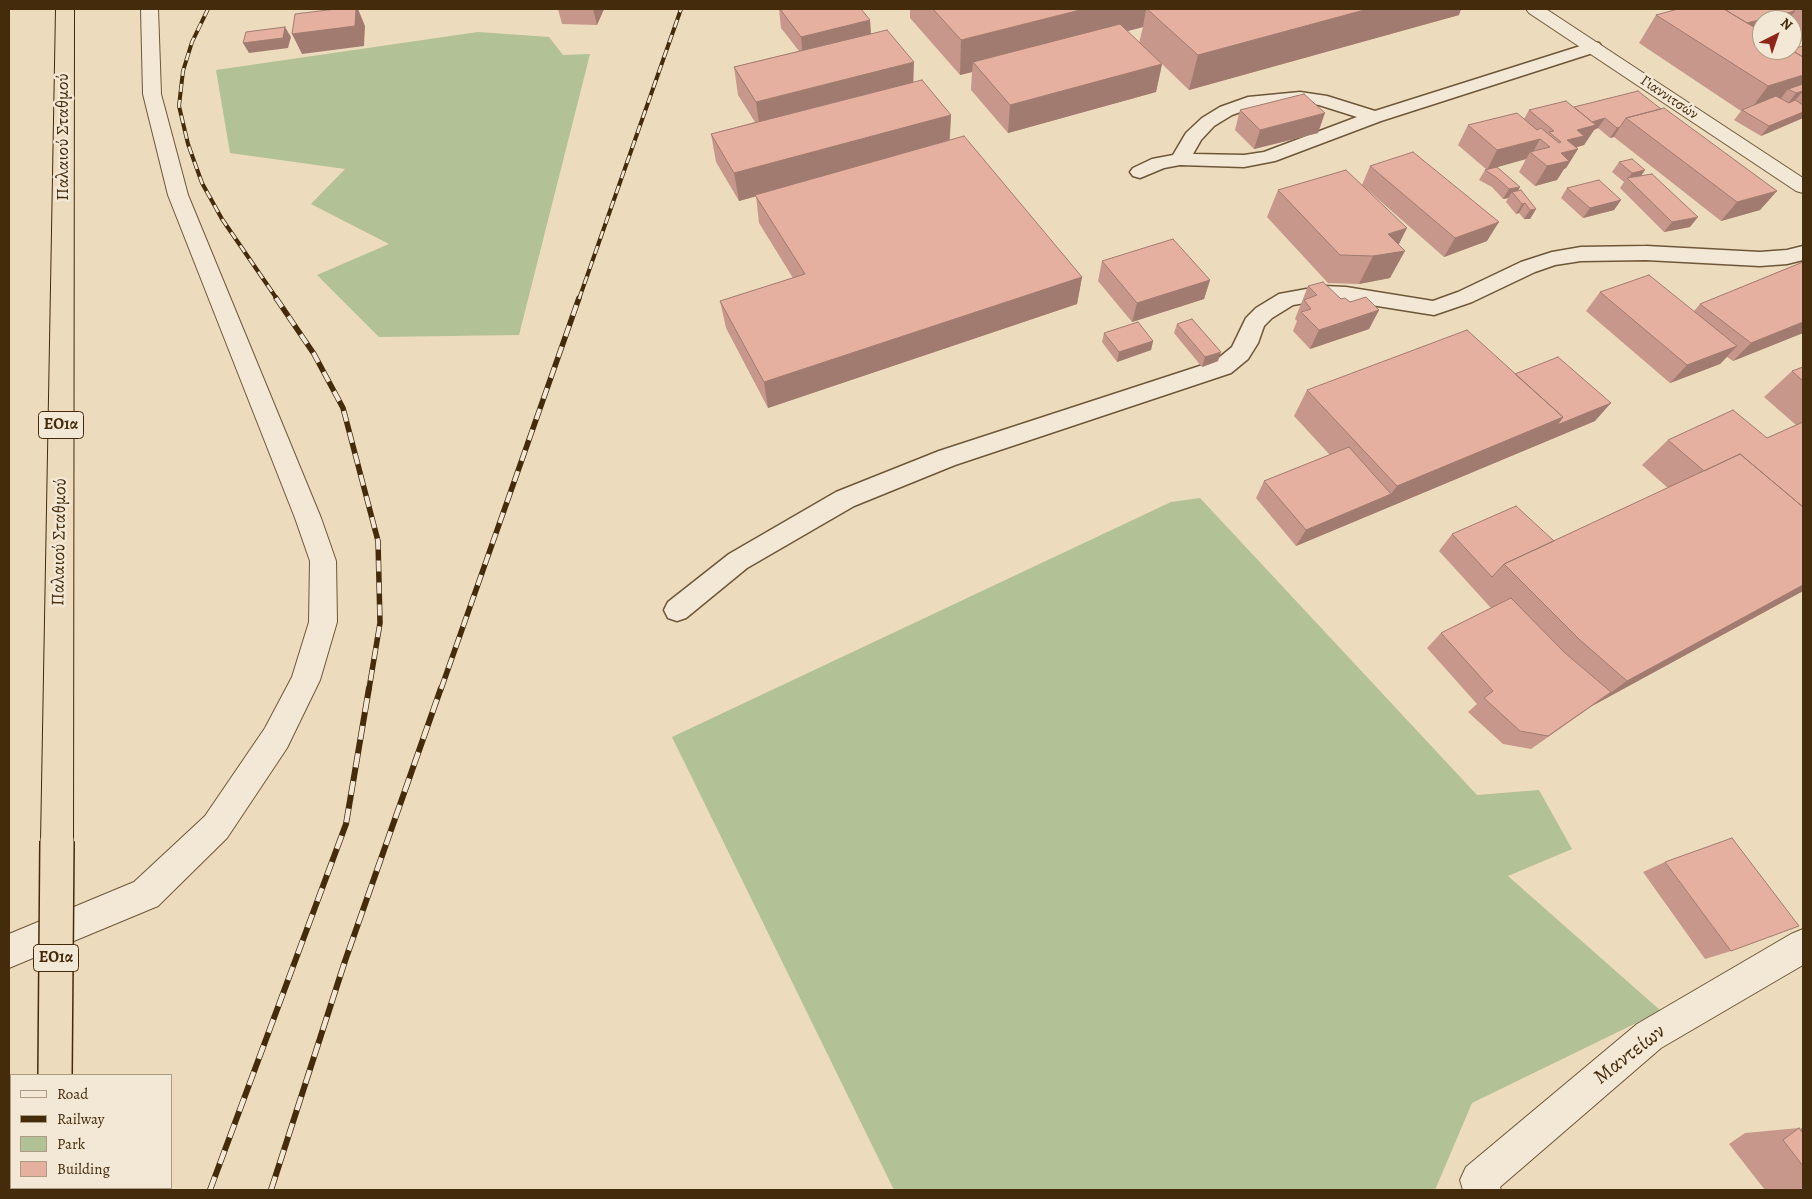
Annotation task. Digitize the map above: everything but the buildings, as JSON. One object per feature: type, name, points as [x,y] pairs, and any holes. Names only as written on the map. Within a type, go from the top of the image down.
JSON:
[{"type":"highway","name":"Παλαιού Σταθμού","points":[[55,1074],[65,9]]},
{"type":"street","points":[[9,951],[146,894],[216,827],[276,738],[306,680],[323,622],[323,561],[308,518],[178,195],[152,94],[149,9]]},
{"type":"street","name":"Γιαννιτσών","points":[[1535,9],[1803,186]]},
{"type":"street","name":"Μαντείων","points":[[1482,1190],[1479,1180],[1649,1036],[1803,946]]},
{"type":"lane","points":[[1140,172],[1159,163],[1180,159],[1244,160],[1268,156],[1375,117],[1594,47]]},
{"type":"lane","points":[[1180,159],[1194,137],[1208,122],[1226,111],[1254,101],[1300,97],[1321,100],[1375,117]]},
{"type":"lane","points":[[677,610],[738,561],[845,499],[947,458],[1223,367],[1240,353],[1247,343],[1254,324],[1264,313],[1288,299],[1323,293],[1346,294],[1434,308],[1465,297],[1528,267],[1552,259],[1581,254],[1646,252],[1719,258],[1760,259],[1787,257],[1803,253]]},
{"type":"green space","points":[[478,32],[549,37],[563,55],[590,54],[519,335],[379,337],[317,275],[389,244],[311,204],[345,169],[230,153],[216,70]]},
{"type":"green space","points":[[1200,498],[1477,795],[1539,790],[1572,849],[1508,876],[1661,1011],[1472,1103],[1435,1190],[894,1190],[672,737],[1171,502]]},
{"type":"railway","points":[[208,9],[192,42],[183,71],[179,106],[188,144],[202,183],[222,219],[277,299]]},
{"type":"railway","points":[[579,299],[681,9]]},
{"type":"railway","points":[[276,298],[314,354],[343,408],[378,541],[380,623],[369,689]]},
{"type":"railway","points":[[441,689],[579,298]]},
{"type":"railway","points":[[210,1190],[346,824],[369,688]]},
{"type":"railway","points":[[271,1190],[345,961],[441,688]]}]
